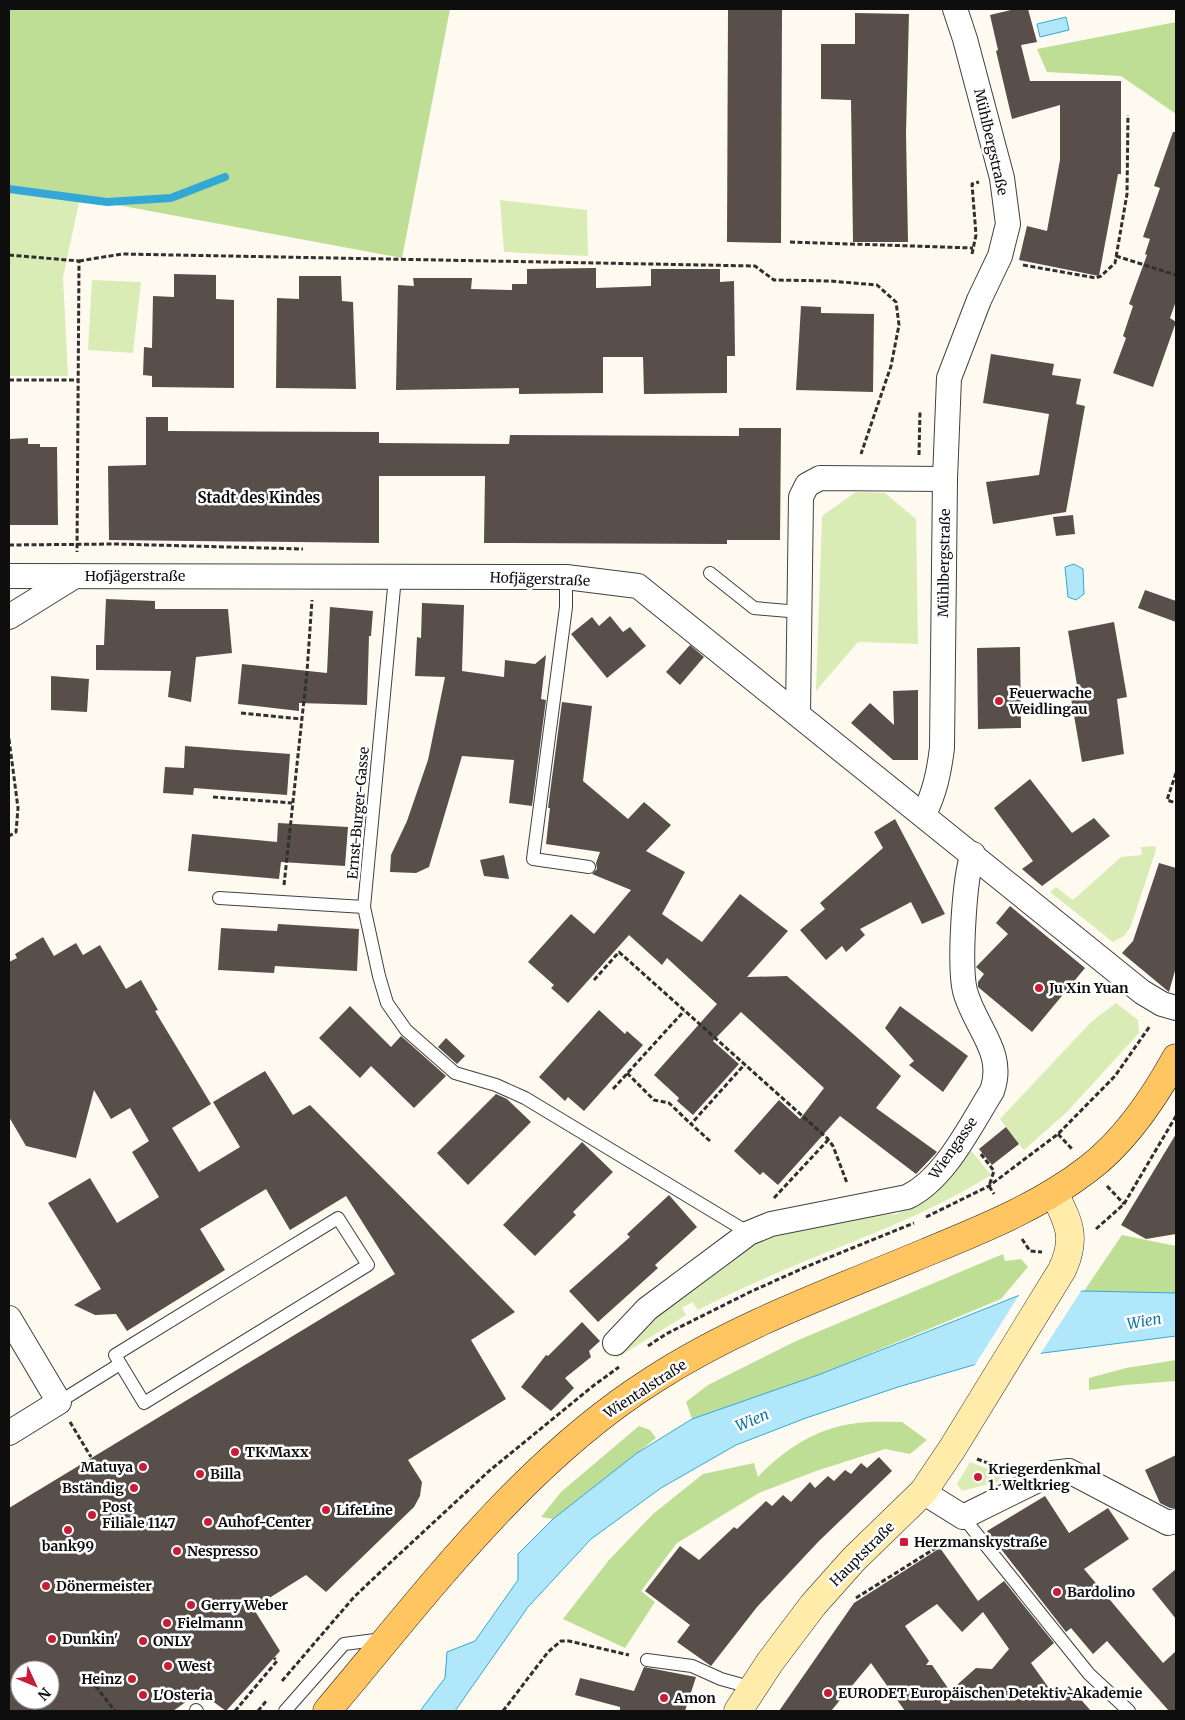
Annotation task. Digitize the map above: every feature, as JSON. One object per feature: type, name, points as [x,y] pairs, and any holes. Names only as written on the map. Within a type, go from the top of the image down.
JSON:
[{"type":"main road","name":"Wientalstraße","points":[[327,1711],[496,1514],[544,1466],[616,1405],[654,1379],[765,1320],[993,1225],[1054,1193],[1090,1168],[1116,1142],[1157,1090],[1176,1058]]},
{"type":"main road","name":"Hauptstraße","points":[[738,1711],[790,1634],[834,1581],[923,1492],[985,1396],[1062,1270],[1072,1242],[1066,1217],[1054,1193]]},
{"type":"street","name":"Mühlbergstraße","points":[[924,814],[933,796],[942,748],[945,478],[949,378],[979,300],[998,260],[1008,224],[1002,178],[966,38],[954,9]]},
{"type":"street","points":[[798,713],[801,497],[807,485],[820,478],[945,478]]},
{"type":"street","name":"Hofjägerstraße","points":[[9,576],[566,577],[638,586],[924,814]]},
{"type":"street","name":"Hofjägerstraße","points":[[9,617],[76,576]]},
{"type":"street","points":[[924,814],[1142,992],[1162,1004],[1176,1008]]},
{"type":"street","name":"Wiengasse","points":[[615,1343],[647,1309],[749,1233],[770,1224],[907,1197],[921,1191],[934,1179],[992,1091],[997,1067],[965,990],[963,971],[966,878],[973,854]]},
{"type":"street","points":[[9,1318],[59,1402],[9,1433]]},
{"type":"street","points":[[923,1492],[960,1526],[1034,1481],[1060,1471],[1078,1475],[1168,1523],[1176,1521]]},
{"type":"lane","points":[[710,573],[754,608],[800,612]]},
{"type":"lane","name":"Ernst-Burger-Gasse","points":[[395,577],[364,907],[387,1003],[406,1030],[455,1073],[496,1085],[525,1098],[749,1233]]},
{"type":"lane","points":[[566,577],[566,607],[533,859],[589,867]]},
{"type":"lane","points":[[219,898],[364,907]]},
{"type":"lane","points":[[338,1218],[368,1265],[144,1403],[120,1364],[115,1355],[338,1218]]},
{"type":"lane","points":[[59,1402],[120,1364]]},
{"type":"lane","points":[[960,1526],[1089,1674],[1129,1711]]},
{"type":"lane","points":[[285,1711],[344,1644],[388,1638]]},
{"type":"lane","points":[[647,1660],[692,1666],[721,1679],[753,1688]]},
{"type":"path","points":[[998,260],[1096,278],[1102,276],[1115,263],[1127,194],[1128,115]]},
{"type":"path","points":[[790,242],[973,248]]},
{"type":"path","points":[[9,255],[79,261],[122,254],[755,266],[774,280],[830,281],[877,285],[896,302],[899,325],[891,366],[852,478]]},
{"type":"path","points":[[1116,256],[1176,275]]},
{"type":"path","points":[[78,540],[79,261]]},
{"type":"path","points":[[9,380],[78,380]]},
{"type":"path","points":[[9,545],[116,544],[303,549]]},
{"type":"path","points":[[282,902],[302,719],[313,577]]},
{"type":"path","points":[[241,713],[302,719]]},
{"type":"path","points":[[9,739],[18,808],[16,832],[9,836]]},
{"type":"path","points":[[1176,773],[1167,800],[1176,803]]},
{"type":"path","points":[[213,797],[293,803]]},
{"type":"path","points":[[594,980],[619,952],[828,1140],[833,1146],[856,1208]]},
{"type":"path","points":[[614,1088],[684,1011]]},
{"type":"path","points":[[692,1124],[744,1065]]},
{"type":"path","points":[[627,1073],[654,1100],[669,1103],[710,1141]]},
{"type":"path","points":[[1089,1232],[1102,1225],[1124,1204],[1176,1116]]},
{"type":"path","points":[[965,1134],[994,1171],[989,1186]]},
{"type":"path","points":[[770,1224],[769,1204],[828,1140]]},
{"type":"path","points":[[59,1402],[91,1457]]},
{"type":"path","points":[[854,1600],[960,1526]]},
{"type":"path","points":[[504,1711],[548,1652],[561,1641],[569,1641],[647,1660]]},
{"type":"path","points":[[235,1711],[278,1661],[274,1658]]},
{"type":"path","points":[[80,1680],[87,1675],[115,1711]]},
{"type":"green space","points":[[9,9],[450,9],[402,258],[80,198],[9,191]]},
{"type":"green space","points":[[1176,22],[1176,114],[1121,76],[1047,72],[1037,49]]},
{"type":"green space","points":[[9,191],[80,198],[63,277],[68,376],[9,376]]},
{"type":"green space","points":[[500,200],[587,210],[588,256],[504,252]]},
{"type":"green space","points":[[92,280],[141,282],[133,353],[88,350]]},
{"type":"green space","points":[[856,492],[885,493],[916,519],[918,644],[858,642],[816,691],[822,516]]},
{"type":"green space","points":[[1155,846],[1156,850],[1131,926],[1124,936],[1113,942],[1050,892],[1056,887],[1073,900],[1121,857],[1142,855],[1141,847]]},
{"type":"green space","points":[[1116,1003],[1138,1020],[1139,1033],[1068,1111],[1024,1150],[1000,1119],[1091,1022]]},
{"type":"green space","points":[[969,1148],[991,1175],[941,1203],[889,1227],[773,1275],[698,1310],[692,1302],[682,1308],[686,1315],[617,1358],[614,1355],[655,1313],[758,1239],[870,1215],[897,1214],[931,1197]]},
{"type":"green space","points":[[1122,1235],[1176,1246],[1176,1293],[1084,1291]]},
{"type":"green space","points":[[1003,1254],[1005,1261],[1021,1259],[1028,1267],[1001,1299],[818,1375],[692,1419],[686,1402],[708,1385],[796,1341]]},
{"type":"green space","points":[[1176,1360],[1176,1381],[1089,1390],[1089,1378],[1126,1368]]},
{"type":"green space","points":[[902,1422],[927,1440],[910,1454],[885,1449],[816,1471],[759,1493],[677,1543],[641,1591],[655,1602],[625,1648],[563,1619],[609,1560],[653,1514],[703,1474],[754,1463],[758,1477],[788,1450],[825,1431],[857,1423]]},
{"type":"green space","points":[[639,1426],[650,1430],[656,1438],[553,1519],[541,1517],[561,1492]]},
{"type":"green space","points":[[970,1462],[1007,1476],[1008,1479],[962,1491],[957,1484]]},
{"type":"water","points":[[1066,17],[1069,30],[1040,37],[1037,24]]},
{"type":"water","points":[[1074,564],[1083,569],[1084,594],[1076,600],[1068,597],[1065,567]]},
{"type":"water","name":"Wien","points":[[1084,1291],[1176,1293],[1176,1336],[1043,1353],[977,1364],[898,1387],[806,1418],[736,1445],[661,1488],[591,1539],[528,1607],[455,1711],[420,1711],[445,1678],[447,1652],[475,1641],[518,1580],[518,1554],[553,1519],[637,1453],[692,1419],[818,1375],[1020,1295]]},
{"type":"pier","points":[[1083,1288],[1039,1356],[973,1368],[1021,1292]]},
{"type":"building","points":[[728,9],[782,9],[781,243],[727,242]]},
{"type":"building","points":[[1015,9],[1028,9],[1037,42],[1021,45],[1030,81],[1121,81],[1121,174],[1118,174],[1099,276],[1019,260],[1027,226],[1047,231],[1060,160],[1060,105],[1012,119],[996,51],[998,50],[990,15]]},
{"type":"building","points":[[855,13],[909,14],[906,133],[908,242],[853,242],[851,100],[821,99],[821,44],[855,44]]},
{"type":"building","points":[[1173,132],[1176,132],[1176,301],[1170,318],[1176,322],[1153,387],[1113,373],[1126,338],[1123,336],[1133,306],[1129,304],[1147,255],[1145,254],[1150,239],[1143,237],[1160,188],[1154,186]]},
{"type":"building","points":[[596,268],[596,288],[651,286],[651,269],[720,269],[720,282],[734,281],[735,356],[727,356],[727,393],[644,394],[643,357],[603,357],[603,393],[519,394],[519,388],[396,390],[398,285],[414,286],[413,278],[472,278],[471,289],[512,290],[512,284],[527,284],[527,269]]},
{"type":"building","points":[[174,274],[216,275],[216,299],[234,300],[234,388],[152,387],[152,376],[143,375],[144,347],[152,348],[153,296],[174,297]]},
{"type":"building","points":[[299,276],[341,276],[342,301],[353,302],[356,389],[276,388],[277,298],[299,299]]},
{"type":"building","points":[[801,306],[821,307],[821,313],[874,314],[873,392],[796,390]]},
{"type":"building","points":[[991,354],[1054,364],[1052,375],[1081,379],[1076,404],[1085,406],[1066,512],[993,524],[986,482],[1039,475],[1049,414],[983,403]]},
{"type":"building","points":[[146,417],[168,417],[168,431],[379,432],[379,443],[509,444],[510,435],[739,436],[739,428],[781,428],[780,540],[727,540],[727,544],[484,543],[485,476],[379,476],[379,543],[109,540],[108,466],[146,465]]},
{"type":"building","points":[[28,438],[28,444],[40,444],[40,447],[57,447],[58,525],[9,525],[9,439]]},
{"type":"building","points":[[1073,515],[1075,534],[1056,536],[1053,517]]},
{"type":"building","points":[[1145,590],[1176,601],[1176,622],[1138,608]]},
{"type":"building","points":[[106,599],[155,601],[155,609],[228,609],[232,653],[196,657],[191,702],[168,697],[171,671],[96,670],[96,645],[104,645]]},
{"type":"building","points":[[422,603],[464,605],[462,671],[504,677],[505,660],[535,664],[546,655],[541,699],[546,700],[532,806],[509,803],[514,760],[462,756],[429,867],[416,873],[390,872],[391,855],[407,821],[428,760],[445,677],[415,676],[417,637],[421,638]]},
{"type":"building","points":[[330,607],[373,611],[371,636],[369,636],[367,705],[299,703],[299,711],[238,704],[242,664],[327,673]]},
{"type":"building","points":[[610,616],[623,632],[630,627],[646,646],[607,678],[571,634],[592,617],[599,626]]},
{"type":"building","points":[[1114,622],[1127,697],[1117,699],[1124,754],[1082,762],[1071,698],[1079,697],[1068,631]]},
{"type":"building","points":[[690,645],[704,657],[680,685],[666,672]]},
{"type":"building","name":"Feuerwache Weidlingau","points":[[1020,647],[1021,728],[978,729],[977,648]]},
{"type":"building","points":[[51,676],[89,679],[87,712],[51,710]]},
{"type":"building","points":[[918,690],[918,760],[893,760],[851,723],[870,703],[894,725],[893,691]]},
{"type":"building","points":[[562,702],[592,706],[583,781],[628,819],[644,802],[671,825],[646,851],[685,872],[662,914],[702,942],[740,894],[788,931],[747,977],[787,976],[901,1076],[876,1108],[937,1152],[916,1174],[840,1116],[778,1185],[763,1172],[760,1175],[734,1151],[779,1100],[800,1119],[824,1088],[741,1012],[713,1041],[739,1064],[693,1115],[677,1101],[679,1098],[654,1075],[717,1004],[667,958],[662,965],[629,935],[568,1003],[551,988],[554,985],[528,962],[571,914],[594,934],[631,890],[592,874],[597,869],[596,863],[600,852],[546,844],[550,808],[548,808]]},
{"type":"building","points":[[185,746],[290,754],[287,795],[194,788],[193,795],[163,793],[165,767],[184,768]]},
{"type":"building","points":[[1030,779],[1072,833],[1094,818],[1110,836],[1042,886],[1022,869],[1033,861],[994,808]]},
{"type":"building","points":[[895,819],[945,914],[922,924],[911,902],[860,929],[865,935],[846,952],[842,946],[826,960],[800,930],[825,909],[820,903],[883,848],[874,832]]},
{"type":"building","points":[[278,823],[348,827],[345,866],[281,862],[279,879],[188,871],[192,834],[277,842]]},
{"type":"building","points":[[504,855],[509,879],[484,876],[480,860]]},
{"type":"building","points":[[1159,863],[1176,868],[1176,967],[1169,992],[1122,953],[1133,941]]},
{"type":"building","points":[[1010,906],[1085,968],[1032,1032],[978,987],[978,982],[984,974],[976,967],[1008,934],[996,923]]},
{"type":"building","points":[[278,924],[359,929],[357,971],[275,966],[274,973],[218,970],[221,928],[277,931]]},
{"type":"building","points":[[43,937],[54,956],[76,943],[83,955],[100,945],[126,989],[141,980],[158,1010],[155,1011],[211,1104],[172,1128],[199,1172],[240,1147],[213,1102],[265,1071],[293,1115],[310,1105],[515,1312],[471,1340],[506,1399],[408,1460],[422,1482],[420,1496],[414,1507],[326,1592],[306,1575],[253,1608],[280,1651],[226,1711],[200,1692],[173,1711],[9,1711],[9,1508],[395,1274],[346,1196],[290,1230],[266,1189],[200,1229],[225,1270],[127,1331],[116,1314],[95,1315],[74,1305],[101,1289],[48,1203],[90,1178],[117,1223],[159,1197],[132,1152],[149,1141],[130,1108],[111,1119],[94,1090],[76,1158],[26,1146],[9,1117],[9,962],[17,958],[15,954]]},
{"type":"building","points":[[350,1006],[391,1047],[401,1036],[446,1076],[414,1108],[371,1066],[360,1078],[319,1038]]},
{"type":"building","points":[[900,1006],[968,1056],[943,1092],[909,1065],[914,1061],[885,1028]]},
{"type":"building","points":[[599,1010],[625,1034],[627,1031],[643,1045],[584,1111],[568,1097],[565,1101],[539,1077]]},
{"type":"building","points":[[446,1038],[465,1056],[457,1064],[438,1047]]},
{"type":"building","points":[[496,1094],[507,1099],[531,1122],[468,1185],[437,1153]]},
{"type":"building","points":[[1006,1127],[1019,1144],[992,1165],[979,1149]]},
{"type":"building","points":[[1176,1134],[1176,1234],[1146,1239],[1121,1225]]},
{"type":"building","points":[[582,1142],[613,1172],[573,1212],[576,1215],[535,1256],[503,1225]]},
{"type":"building","points":[[669,1195],[697,1227],[655,1265],[658,1268],[598,1322],[569,1291],[630,1237],[627,1234]]},
{"type":"building","points":[[582,1322],[600,1341],[589,1351],[591,1357],[565,1378],[574,1388],[551,1411],[521,1387],[546,1355],[548,1356]]},
{"type":"building","points":[[1176,1455],[1176,1508],[1170,1508],[1160,1503],[1145,1470]]},
{"type":"building","points":[[879,1457],[892,1471],[819,1541],[757,1607],[711,1666],[677,1642],[690,1625],[645,1591],[680,1546],[699,1560],[734,1527],[737,1529],[766,1501],[772,1506],[783,1495],[791,1502],[810,1482],[815,1488],[828,1476],[834,1481],[845,1470],[851,1474],[861,1463],[867,1468]]},
{"type":"building","points":[[1045,1496],[1069,1533],[1108,1508],[1129,1539],[1084,1569],[1163,1663],[1176,1651],[1176,1711],[1169,1711],[1107,1641],[1093,1654],[1071,1628],[1066,1632],[987,1531]]},
{"type":"building","points":[[940,1548],[978,1601],[1004,1581],[1054,1643],[1031,1663],[1056,1698],[1069,1686],[1091,1711],[905,1711],[871,1663],[831,1711],[779,1711],[854,1603]],"holes":[[[937,1604],[962,1632],[983,1612],[1009,1649],[992,1669],[976,1668],[950,1691],[932,1665],[926,1665],[929,1661],[905,1626]]]},
{"type":"building","points":[[1176,1569],[1176,1619],[1152,1589]]},
{"type":"building","points":[[644,1667],[696,1677],[685,1711],[620,1711],[620,1707],[575,1695],[580,1678],[634,1691]]},
{"type":"waterway","points":[[9,189],[107,202],[171,198],[225,177]]},
{"type":"place","name":"Feuerwache Weidlingau","points":[[999,701]]},
{"type":"place","name":"Ju Xin Yuan","points":[[1039,988]]},
{"type":"place","name":"TK Maxx","points":[[235,1452]]},
{"type":"place","name":"Matuya","points":[[143,1467]]},
{"type":"place","name":"Billa","points":[[200,1474]]},
{"type":"place","name":"Kriegerdenkmal 1. Weltkrieg","points":[[978,1477]]},
{"type":"place","name":"Bständig","points":[[134,1488]]},
{"type":"place","name":"LifeLine","points":[[326,1510]]},
{"type":"place","name":"Post Filiale 1147","points":[[92,1515]]},
{"type":"place","name":"Auhof-Center","points":[[208,1522]]},
{"type":"place","name":"bank99","points":[[68,1530]]},
{"type":"place","name":"Herzmanskystraße","points":[[904,1542]]},
{"type":"place","name":"Nespresso","points":[[177,1551]]},
{"type":"place","name":"Dönermeister","points":[[46,1586]]},
{"type":"place","name":"Bardolino","points":[[1057,1592]]},
{"type":"place","name":"Gerry Weber","points":[[191,1605]]},
{"type":"place","name":"Fielmann","points":[[167,1623]]},
{"type":"place","name":"Dunkin'","points":[[52,1639]]},
{"type":"place","name":"ONLY","points":[[143,1641]]},
{"type":"place","name":"West","points":[[168,1666]]},
{"type":"place","name":"Heinz","points":[[132,1679]]},
{"type":"place","name":"EURODET Europäischen Detektiv-Akademie","points":[[828,1693]]},
{"type":"place","name":"L'Osteria","points":[[143,1695]]},
{"type":"place","name":"Amon","points":[[664,1698]]},
{"type":"district","name":"Stadt des Kindes","points":[[259,497]]}]
